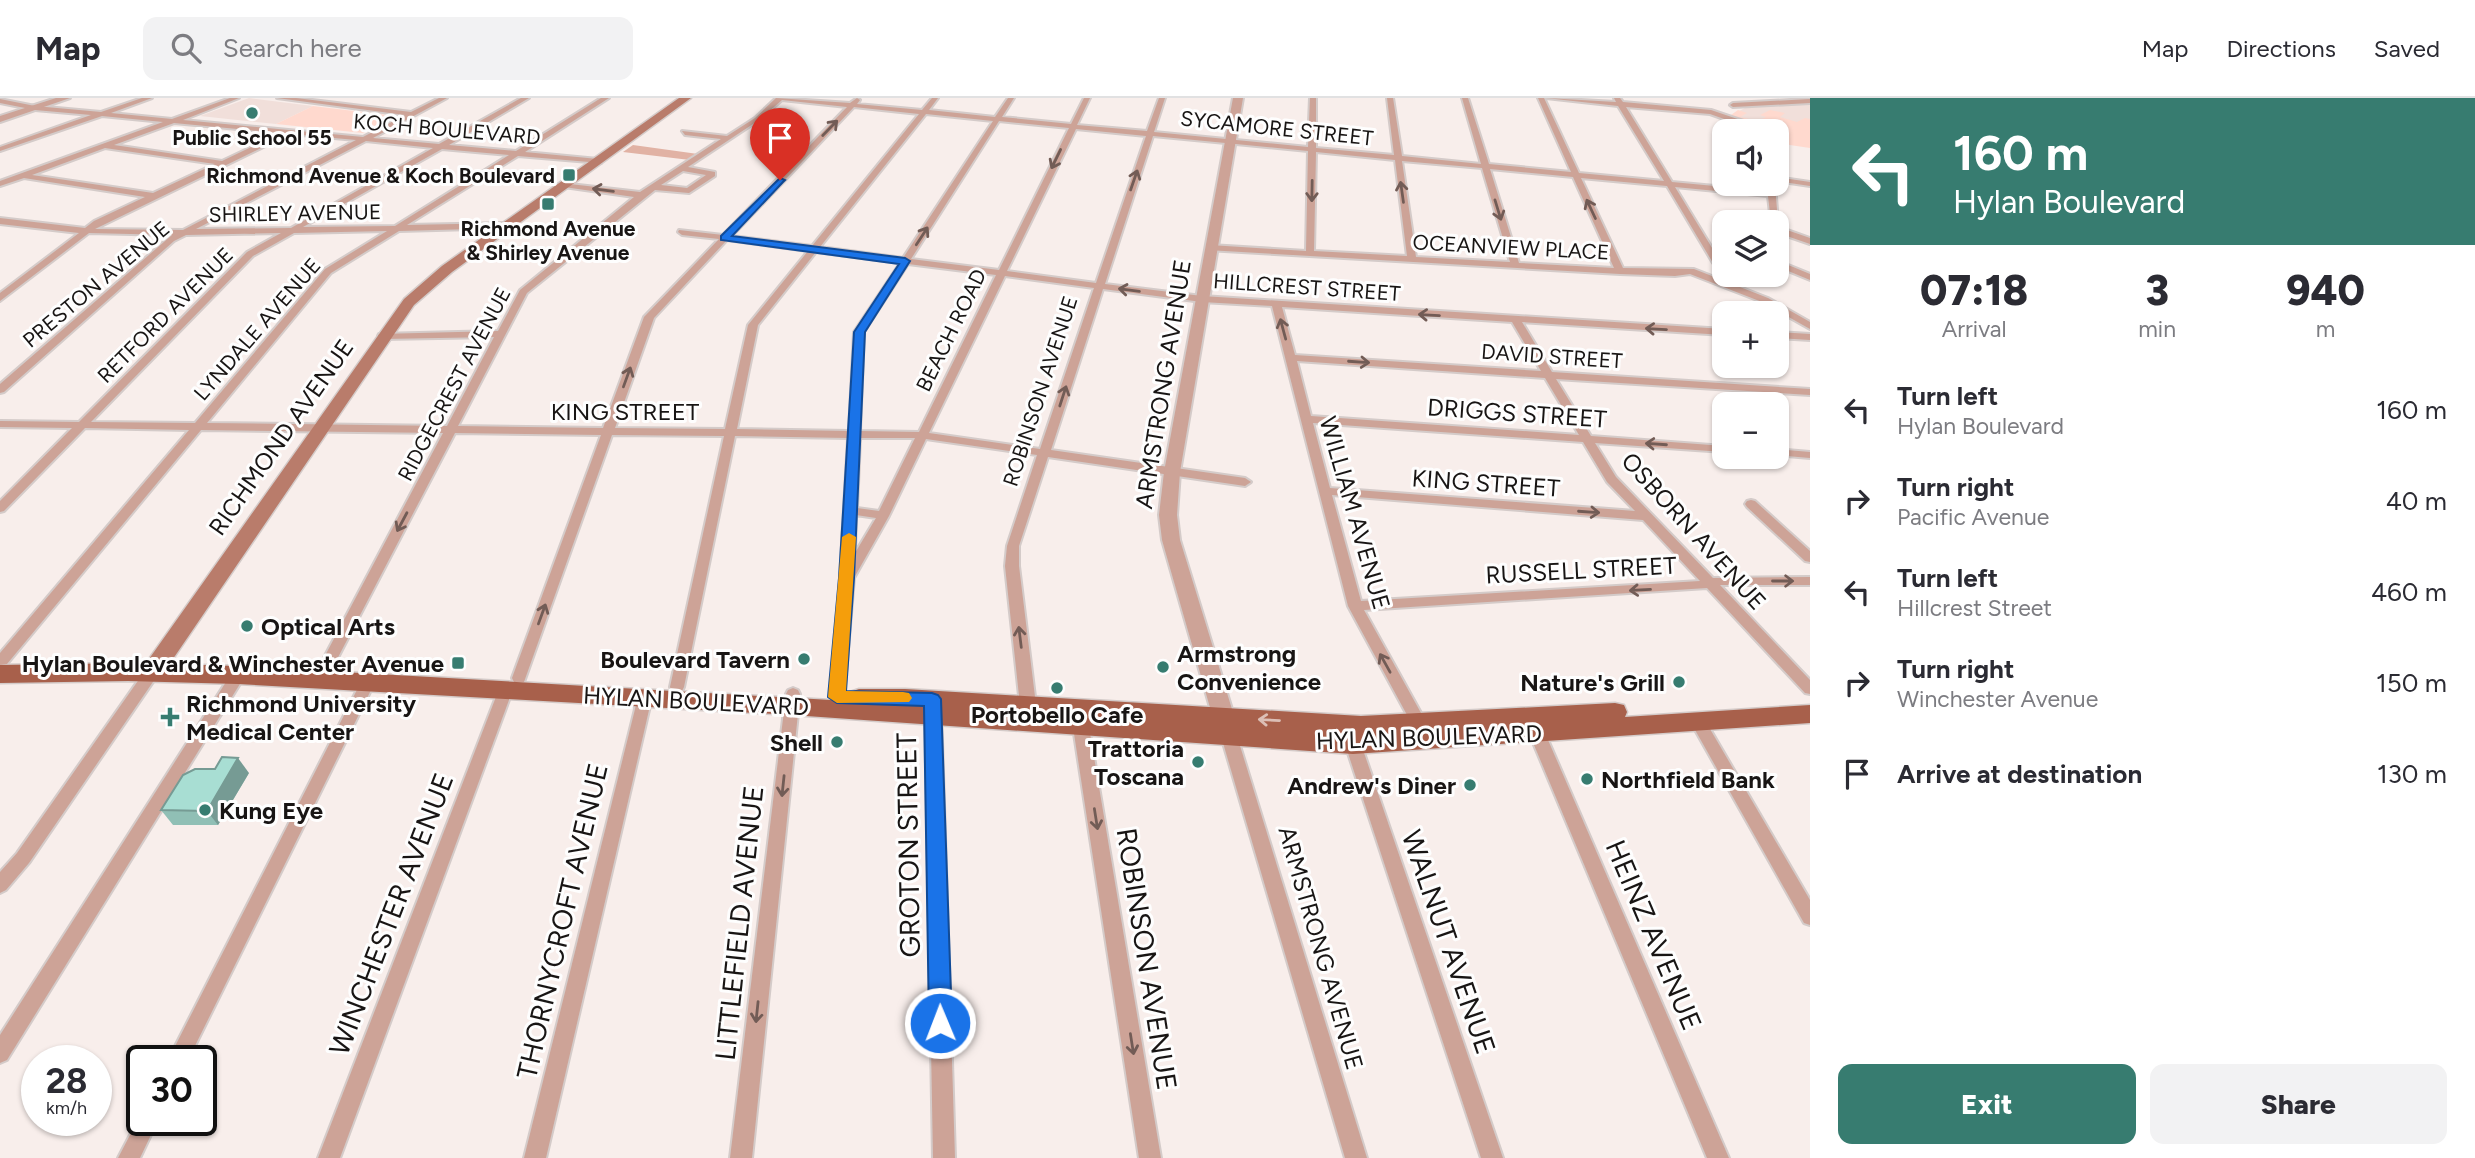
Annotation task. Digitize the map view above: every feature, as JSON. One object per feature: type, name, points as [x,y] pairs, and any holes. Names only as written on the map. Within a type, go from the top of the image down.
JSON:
[{"type":"main road","name":"RICHMOND AVENUE","points":[[156,665],[383,336],[424,288],[686,98]]},
{"type":"main road","name":"HYLAN BOULEVARD","points":[[1,665],[326,667],[645,697],[792,700],[933,709],[1028,705],[1353,744],[1810,715]]},
{"type":"main road","name":"HYLAN BOULEVARD","points":[[156,665],[238,675],[368,682],[677,687],[792,700],[837,697],[1081,727],[1226,727],[1418,722],[1810,701]]},
{"type":"street","points":[[0,119],[65,98]]},
{"type":"street","points":[[0,149],[149,98]]},
{"type":"street","points":[[0,184],[236,98]]},
{"type":"street","points":[[280,98],[411,115]]},
{"type":"street","name":"PRESTON AVENUE","points":[[0,390],[172,239],[444,98]]},
{"type":"street","name":"RETFORD AVENUE","points":[[0,508],[244,259],[526,98]]},
{"type":"street","name":"LYNDALE AVENUE","points":[[1,665],[328,271],[606,98]]},
{"type":"street","name":"SYCAMORE STREET","points":[[780,98],[856,102],[924,112],[1712,188]]},
{"type":"street","name":"RIDGECREST AVENUE","points":[[326,667],[523,292],[641,195],[757,119],[780,98]]},
{"type":"street","points":[[677,687],[753,325],[935,98]]},
{"type":"street","points":[[837,697],[847,578],[859,332],[1011,98]]},
{"type":"street","name":"BEACH ROAD","points":[[847,578],[883,516],[1087,98]]},
{"type":"street","name":"ROBINSON AVENUE","points":[[1028,705],[1012,552],[1162,98]]},
{"type":"street","name":"ARMSTRONG AVENUE","points":[[1238,98],[1172,472],[1169,532],[1356,1158]]},
{"type":"street","points":[[1310,254],[1313,98]]},
{"type":"street","points":[[1390,98],[1412,259]]},
{"type":"street","points":[[1465,98],[1515,265]]},
{"type":"street","points":[[1541,98],[1620,271]]},
{"type":"street","points":[[1549,98],[1618,101],[1702,111],[1732,119]]},
{"type":"street","points":[[1692,98],[1702,111]]},
{"type":"street","points":[[1721,115],[1741,98]]},
{"type":"street","points":[[1787,98],[1797,102]]},
{"type":"street","name":"KOCH BOULEVARD","points":[[0,101],[35,108],[177,119],[598,161]]},
{"type":"street","points":[[1618,101],[1712,248]]},
{"type":"street","points":[[1733,105],[1810,101]]},
{"type":"street","name":"WINCHESTER AVENUE","points":[[329,1158],[512,684],[649,317],[856,102]]},
{"type":"street","points":[[0,298],[97,223],[291,131]]},
{"type":"street","points":[[676,139],[687,132],[727,138]]},
{"type":"street","points":[[104,146],[222,163]]},
{"type":"street","points":[[653,187],[686,194],[712,173],[680,168]]},
{"type":"street","points":[[24,175],[154,196]]},
{"type":"street","points":[[1789,181],[1810,184]]},
{"type":"street","points":[[565,185],[641,195]]},
{"type":"street","name":"SHIRLEY AVENUE","points":[[0,221],[87,231],[182,233],[507,226]]},
{"type":"street","points":[[0,230],[13,223]]},
{"type":"street","name":"HILLCREST STREET","points":[[682,232],[1202,299],[1277,306],[1712,331]]},
{"type":"street","points":[[1789,233],[1810,241]]},
{"type":"street","points":[[1789,236],[1793,235]]},
{"type":"street","name":"OCEANVIEW PLACE","points":[[1210,248],[1620,271],[1691,271],[1805,316],[1810,326]]},
{"type":"street","points":[[1691,271],[1712,263]]},
{"type":"street","points":[[1789,268],[1810,277]]},
{"type":"street","name":"WILLIAM AVENUE","points":[[1277,306],[1355,606],[1418,722]]},
{"type":"street","name":"OSBORN AVENUE","points":[[1516,320],[1611,479],[1810,689]]},
{"type":"street","points":[[383,336],[501,334]]},
{"type":"street","points":[[1789,336],[1810,337]]},
{"type":"street","name":"DAVID STREET","points":[[1291,358],[1810,392]]},
{"type":"street","name":"DRIGGS STREET","points":[[1306,419],[1712,448]]},
{"type":"street","name":"KING STREET","points":[[0,424],[922,435],[1245,482]]},
{"type":"street","points":[[1789,454],[1810,455]]},
{"type":"street","name":"KING STREET","points":[[1325,491],[1644,516]]},
{"type":"street","points":[[1751,504],[1810,558]]},
{"type":"street","points":[[850,512],[864,511],[883,516]]},
{"type":"street","name":"RUSSELL STREET","points":[[1355,606],[1708,584],[1810,581]]},
{"type":"street","name":"RICHMOND AVENUE","points":[[2,881],[23,859],[156,665]]},
{"type":"street","points":[[0,1053],[238,675]]},
{"type":"street","points":[[186,1045],[368,682]]},
{"type":"street","name":"THORNYCROFT AVENUE","points":[[535,1158],[645,697]]},
{"type":"street","name":"LITTLEFIELD AVENUE","points":[[741,1158],[792,700]]},
{"type":"street","name":"GROTON STREET","points":[[933,709],[944,1158]]},
{"type":"street","points":[[1698,721],[1810,917]]},
{"type":"street","name":"ROBINSON AVENUE","points":[[1081,727],[1150,1158]]},
{"type":"street","name":"HEINZ AVENUE","points":[[1537,733],[1718,1158]]},
{"type":"street","name":"WALNUT AVENUE","points":[[1353,744],[1492,1158]]},
{"type":"street","points":[[129,1158],[140,1136]]},
{"type":"shaded area","name":"Public School 55","points":[[249,98],[313,106],[276,124],[200,116]]},
{"type":"shaded area","points":[[1810,103],[1810,130],[1789,128],[1789,119],[1742,119],[1731,115],[1747,107]]},
{"type":"shaded area","points":[[313,106],[395,116],[363,133],[276,124]]},
{"type":"shaded area","points":[[1738,110],[1747,113],[1740,117],[1749,119],[1742,119],[1731,115]]},
{"type":"shaded area","points":[[1770,110],[1785,113],[1780,117],[1787,119],[1762,119],[1766,117],[1760,115]]},
{"type":"shaded area","points":[[1810,119],[1810,148],[1789,145],[1789,120],[1797,122]]},
{"type":"shaded area","points":[[633,145],[698,154],[690,160],[623,152]]},
{"type":"building","points":[[222,757],[238,758],[207,811],[161,810],[183,775],[195,769],[215,769]]},
{"type":"slow traffic","points":[[849,537],[837,697],[903,698]]},
{"type":"place","name":"Public School 55","points":[[252,113]]},
{"type":"place","name":"Richmond Avenue & Koch Boulevard","points":[[569,175]]},
{"type":"place","name":"Richmond Avenue & Shirley Avenue","points":[[548,204]]},
{"type":"place","name":"Optical Arts","points":[[247,626]]},
{"type":"place","name":"Boulevard Tavern","points":[[804,659]]},
{"type":"place","name":"Hylan Boulevard & Winchester Avenue","points":[[458,663]]},
{"type":"place","name":"Armstrong Convenience","points":[[1163,667]]},
{"type":"place","name":"Nature's Grill","points":[[1679,682]]},
{"type":"place","name":"Portobello Cafe","points":[[1057,688]]},
{"type":"place","name":"Richmond University Medical Center","points":[[170,717]]},
{"type":"place","name":"Shell","points":[[837,742]]},
{"type":"place","name":"Trattoria Toscana","points":[[1198,762]]},
{"type":"place","name":"Northfield Bank","points":[[1587,779]]},
{"type":"place","name":"Andrew's Diner","points":[[1470,785]]},
{"type":"place","name":"Kung Eye","points":[[205,810]]},
{"type":"route","points":[[780,180],[725,238],[905,261],[859,332],[847,578],[837,697],[932,699],[940,1023]]}]
